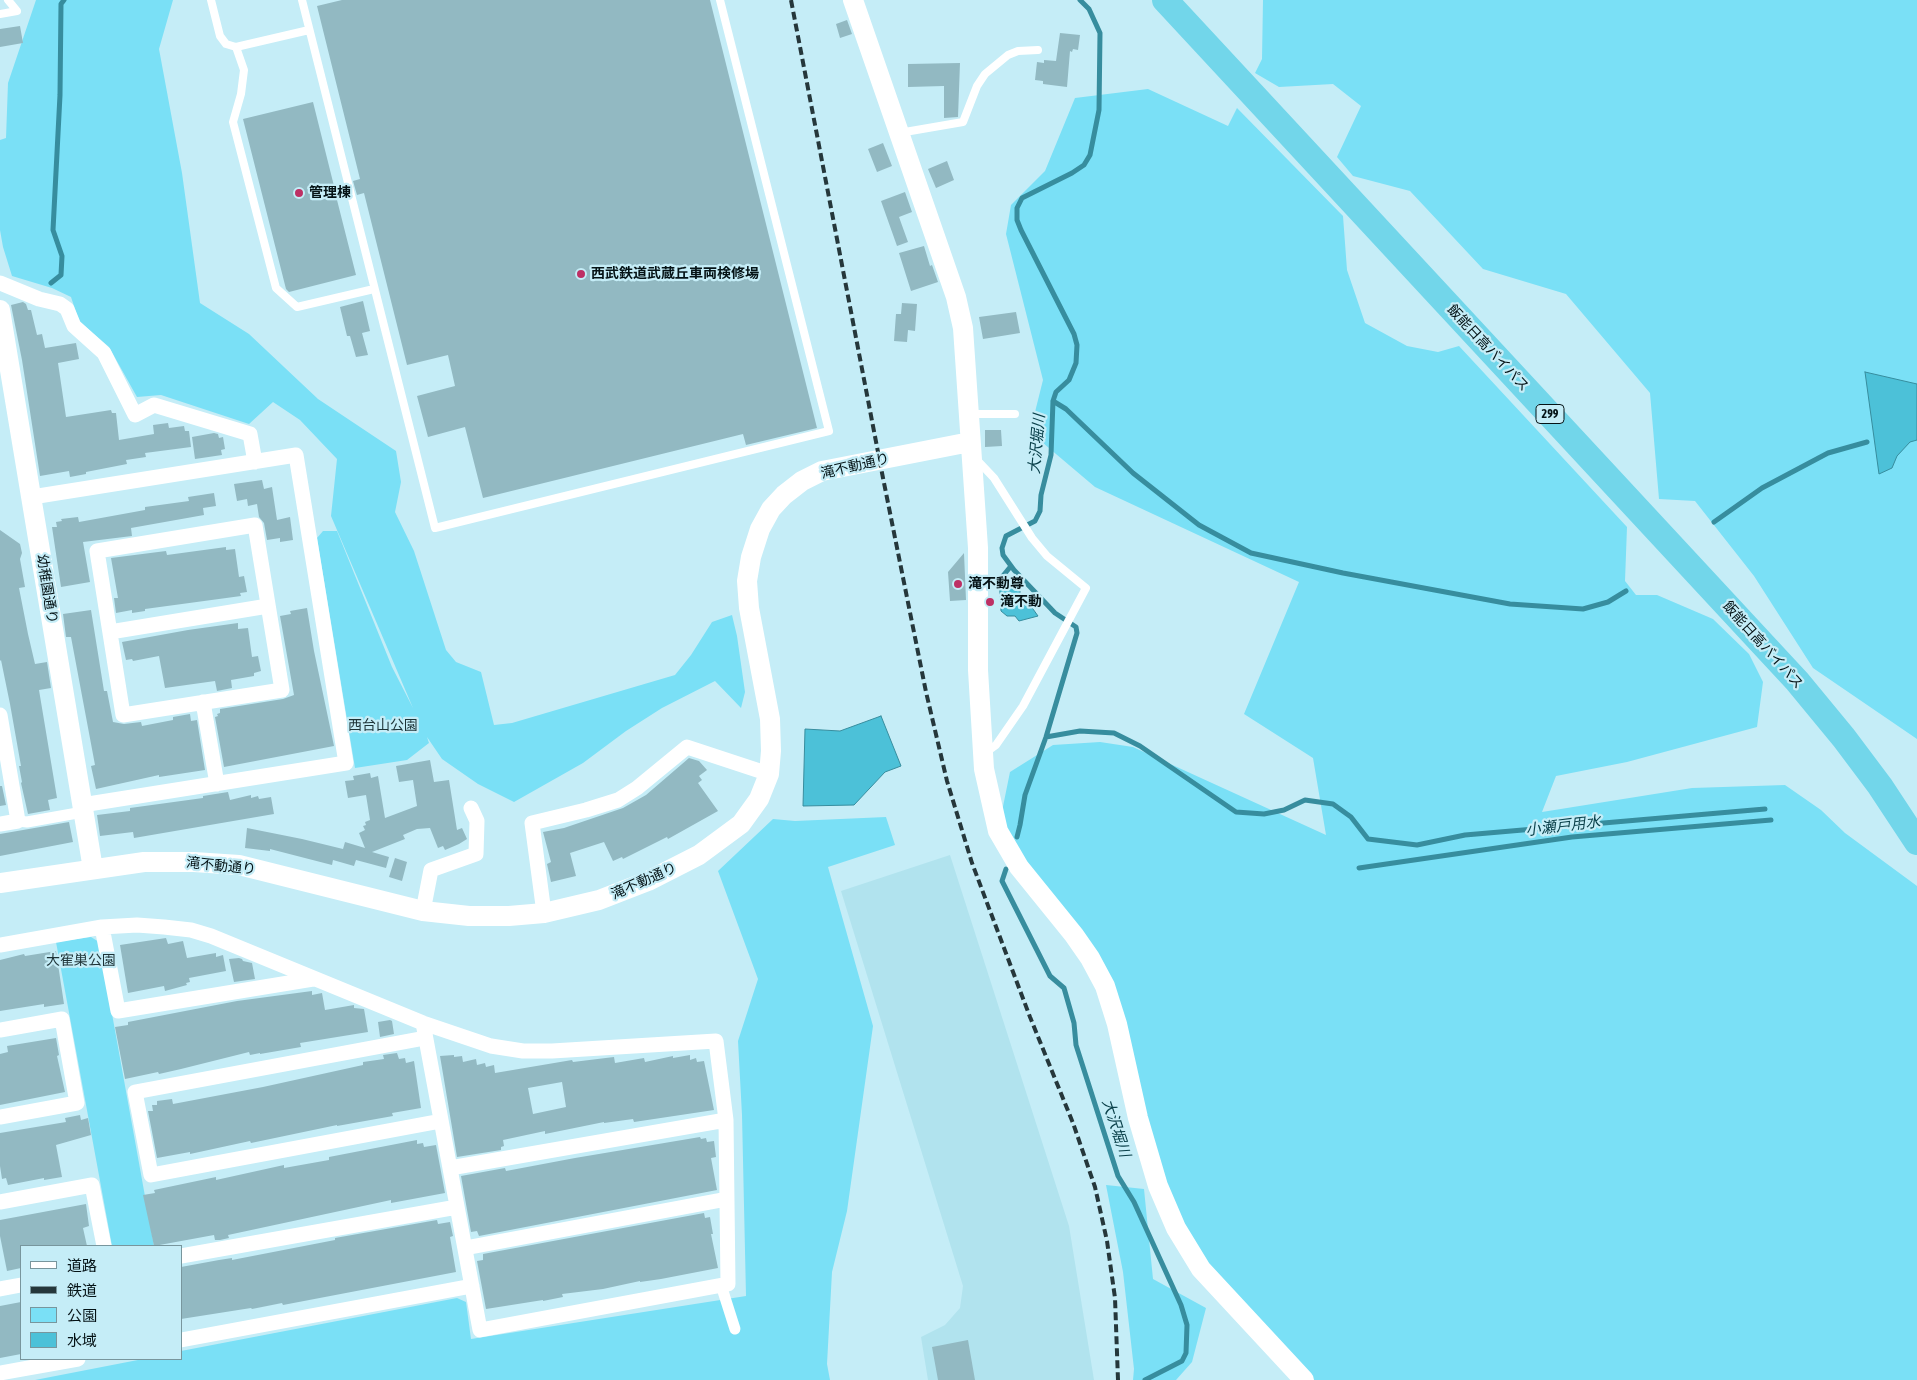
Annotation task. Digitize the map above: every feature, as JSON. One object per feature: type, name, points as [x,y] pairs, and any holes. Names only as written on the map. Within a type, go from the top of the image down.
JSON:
[{"type":"highway","name":"飯能日高バイパス","points":[[1165,0],[1797,681],[1874,778],[1917,842]]},
{"type":"street","points":[[854,0],[956,297],[963,328],[978,548],[978,653],[984,770],[998,831],[1019,867],[1074,935],[1090,958],[1105,986],[1117,1024],[1138,1118],[1158,1186],[1176,1228],[1201,1269],[1304,1380]]},
{"type":"street","points":[[0,283],[39,300],[60,304],[67,309],[74,326],[104,352],[135,415],[154,405],[250,434],[255,462]]},
{"type":"street","name":"幼稚園通り","points":[[0,310],[93,869]]},
{"type":"street","name":"滝不動通り","points":[[0,883],[144,862],[194,862],[239,865],[423,911],[469,916],[509,916],[544,913],[599,900],[648,881],[699,855],[741,824],[759,799],[769,774],[771,751],[770,719],[749,608],[747,581],[751,557],[760,529],[771,510],[784,495],[802,481],[822,472],[970,447]]},
{"type":"street","points":[[0,824],[18,821],[27,822],[82,809],[217,784],[346,763],[296,455],[32,497]]},
{"type":"street","points":[[255,525],[282,690],[123,715],[110,632],[97,551],[255,525]]},
{"type":"street","points":[[110,632],[268,606]]},
{"type":"street","points":[[204,702],[217,784]]},
{"type":"street","points":[[0,715],[2,739],[18,821]]},
{"type":"street","points":[[544,913],[532,823],[618,800],[637,788],[688,748],[769,774]]},
{"type":"street","points":[[423,911],[431,870],[476,854],[478,821],[471,808]]},
{"type":"street","points":[[0,945],[102,927],[138,925],[191,930],[211,936],[313,979],[424,1030],[492,1046],[523,1051],[552,1052],[716,1041],[726,1120],[728,1284],[480,1330],[424,1030]]},
{"type":"street","points":[[102,927],[118,1011],[313,979]]},
{"type":"street","points":[[0,1030],[62,1019],[77,1103],[0,1117]]},
{"type":"street","points":[[424,1030],[136,1092],[151,1175],[441,1121]]},
{"type":"street","points":[[450,1168],[726,1120]]},
{"type":"street","points":[[0,1202],[92,1186],[104,1245]]},
{"type":"street","points":[[465,1248],[727,1199]]},
{"type":"street","points":[[182,1256],[457,1207]]},
{"type":"street","points":[[0,1288],[20,1285]]},
{"type":"street","points":[[721,1285],[735,1329]]},
{"type":"street","points":[[182,1340],[472,1286]]},
{"type":"street","points":[[9,1375],[74,1360]]},
{"type":"lane","points":[[0,14],[17,11],[8,0]]},
{"type":"lane","points":[[211,0],[220,36],[226,44],[236,47],[309,30]]},
{"type":"lane","points":[[302,0],[434,528],[829,431],[720,0]]},
{"type":"lane","points":[[236,47],[244,70],[241,94],[233,122],[276,288],[298,307],[374,289]]},
{"type":"lane","points":[[900,133],[963,122],[977,86],[985,74],[1008,55],[1018,51],[1038,50]]},
{"type":"lane","points":[[969,414],[1015,414]]},
{"type":"lane","points":[[970,447],[994,478],[1032,538],[1047,556],[1086,588],[1023,706],[996,745],[983,755]]},
{"type":"shaded area","points":[[950,855],[1069,1226],[1094,1380],[928,1380],[921,1337],[945,1325],[960,1308],[963,1286],[841,891]]},
{"type":"green space","name":"西台山公園","points":[[36,0],[173,0],[159,49],[182,173],[200,303],[249,334],[318,399],[396,451],[401,482],[395,512],[414,551],[446,650],[456,662],[481,672],[494,725],[512,723],[675,675],[691,655],[712,622],[732,615],[745,692],[741,708],[715,681],[662,708],[626,731],[583,763],[514,802],[478,784],[442,759],[427,737],[429,743],[407,760],[355,768],[317,538],[323,531],[337,531],[392,667],[413,708],[331,516],[337,459],[300,420],[273,402],[249,424],[161,395],[137,397],[109,347],[79,321],[71,297],[52,288],[12,276],[0,230],[0,140],[6,138],[8,83]]},
{"type":"green space","points":[[1263,0],[1917,0],[1917,739],[1813,668],[1754,576],[1695,501],[1659,499],[1650,393],[1566,294],[1483,269],[1410,191],[1353,176],[1337,157],[1361,106],[1333,84],[1279,87],[1255,73],[1262,59]]},
{"type":"green space","points":[[1148,89],[1228,126],[1237,108],[1343,216],[1347,270],[1365,323],[1407,346],[1438,352],[1459,346],[1627,527],[1625,581],[1636,595],[1657,595],[1713,619],[1749,654],[1763,682],[1757,727],[1627,762],[1556,776],[1542,812],[1692,788],[1785,785],[1821,810],[1845,833],[1917,886],[1917,1380],[1304,1380],[1176,1228],[1105,986],[998,831],[1010,772],[1053,745],[1100,742],[1133,747],[1326,835],[1313,758],[1244,714],[1299,582],[1095,487],[1030,432],[1043,380],[1006,234],[1011,205],[1045,171],[1075,98]]},
{"type":"green space","points":[[886,817],[895,845],[828,867],[873,1026],[847,1211],[832,1272],[827,1364],[830,1380],[35,1380],[138,1360],[182,1360],[182,1351],[457,1298],[466,1302],[471,1339],[746,1296],[742,1115],[738,1041],[758,979],[718,871],[773,819],[795,821]]},
{"type":"green space","name":"大寉巣公園","points":[[91,937],[99,942],[154,1245],[112,1245],[56,942]]},
{"type":"green space","points":[[1106,1185],[1144,1189],[1153,1279],[1206,1308],[1192,1362],[1176,1380],[1133,1380],[1134,1369],[1123,1272]]},
{"type":"water","points":[[1865,372],[1917,384],[1917,440],[1910,442],[1897,456],[1892,468],[1879,474]]},
{"type":"water","points":[[999,576],[1011,583],[1012,589],[1020,591],[1020,595],[1013,600],[1015,602],[1028,602],[1038,616],[1019,621],[1015,616],[1007,616],[1001,611]]},
{"type":"water","points":[[881,716],[901,766],[885,772],[854,805],[803,806],[805,729],[840,731]]},
{"type":"building","name":"西武鉄道武蔵丘車両検修場","points":[[342,0],[710,0],[817,428],[746,445],[743,434],[483,498],[465,427],[428,437],[417,396],[455,386],[448,355],[407,365],[364,193],[357,195],[353,181],[360,179],[317,6]]},
{"type":"building","points":[[847,20],[852,34],[840,38],[836,24]]},
{"type":"building","points":[[20,26],[23,43],[0,47],[0,29]]},
{"type":"building","points":[[1060,33],[1080,35],[1078,50],[1073,49],[1072,52],[1070,51],[1067,87],[1043,84],[1043,81],[1035,80],[1037,62],[1044,63],[1044,60],[1056,61]]},
{"type":"building","points":[[960,63],[958,117],[944,118],[944,86],[908,87],[908,64]]},
{"type":"building","name":"管理棟","points":[[313,102],[334,186],[343,184],[346,197],[337,200],[356,275],[289,292],[286,289],[243,119]]},
{"type":"building","points":[[883,143],[892,166],[877,172],[868,149]]},
{"type":"building","points":[[947,161],[954,180],[936,188],[928,169]]},
{"type":"building","points":[[905,192],[912,212],[899,217],[908,242],[897,246],[881,201]]},
{"type":"building","points":[[924,246],[930,266],[932,265],[938,282],[911,291],[899,253]]},
{"type":"building","points":[[363,301],[370,331],[362,333],[368,355],[356,357],[350,336],[347,336],[340,307]]},
{"type":"building","points":[[23,302],[28,310],[31,310],[37,335],[42,334],[45,348],[76,343],[79,359],[58,363],[66,417],[111,410],[112,413],[116,413],[119,440],[154,434],[153,425],[168,423],[169,428],[184,426],[185,431],[189,431],[191,447],[145,453],[146,457],[126,460],[127,464],[86,472],[86,474],[70,477],[69,471],[40,476],[22,360],[11,305]]},
{"type":"building","points":[[902,303],[917,304],[915,331],[908,330],[907,342],[894,341],[896,314],[901,314]]},
{"type":"building","points":[[1016,312],[1020,333],[983,339],[979,317]]},
{"type":"building","points":[[985,430],[1001,430],[1002,446],[985,447]]},
{"type":"building","points":[[218,434],[219,438],[223,437],[225,449],[221,450],[222,455],[195,459],[192,437]]},
{"type":"building","points":[[262,480],[264,489],[272,487],[277,520],[290,517],[293,540],[280,542],[280,538],[267,540],[264,523],[259,517],[257,504],[248,506],[247,499],[237,501],[234,484]]},
{"type":"building","points":[[214,493],[216,506],[203,508],[204,515],[131,528],[132,536],[83,542],[90,582],[61,587],[52,527],[57,527],[56,522],[62,521],[61,519],[78,517],[79,522],[145,510],[145,507],[189,501],[188,497]]},
{"type":"building","points":[[0,530],[20,544],[22,553],[20,559],[25,587],[19,588],[28,634],[35,664],[47,662],[51,688],[39,690],[57,798],[48,800],[50,810],[28,814],[21,783],[19,766],[21,766],[10,704],[0,661]]},
{"type":"building","points":[[226,547],[226,550],[235,549],[239,577],[244,576],[247,592],[240,593],[241,596],[145,609],[145,611],[132,613],[132,610],[116,613],[114,598],[118,598],[111,558],[166,551],[167,555]]},
{"type":"building","points":[[964,553],[966,600],[950,601],[948,572]]},
{"type":"building","points":[[307,608],[334,746],[224,767],[215,717],[220,713],[220,709],[283,699],[294,695],[280,616],[291,614],[290,611]]},
{"type":"building","points":[[91,610],[104,691],[107,691],[113,722],[124,724],[141,722],[142,726],[173,720],[173,717],[190,714],[191,721],[197,720],[205,770],[159,777],[159,775],[96,789],[91,766],[95,765],[71,637],[66,637],[63,614]]},
{"type":"building","points":[[238,623],[238,629],[248,628],[252,657],[258,656],[261,671],[254,673],[254,676],[231,680],[232,688],[217,691],[215,681],[165,688],[159,656],[133,661],[132,659],[126,660],[122,642]]},
{"type":"building","points":[[689,758],[699,761],[707,770],[699,776],[702,780],[698,783],[718,811],[668,839],[667,837],[623,859],[622,857],[613,861],[604,842],[570,853],[576,876],[551,882],[547,864],[551,862],[543,832],[564,828],[623,808],[646,795]]},
{"type":"building","points":[[430,760],[434,782],[449,780],[457,830],[462,828],[467,839],[459,844],[445,850],[443,846],[438,848],[430,828],[417,829],[403,835],[405,839],[372,852],[389,857],[386,868],[356,860],[354,866],[333,860],[332,865],[270,849],[270,851],[245,848],[247,828],[343,849],[345,842],[365,848],[359,833],[365,830],[363,826],[366,825],[365,822],[370,820],[366,795],[348,798],[345,781],[354,780],[353,776],[370,773],[371,778],[378,776],[385,818],[417,806],[413,780],[399,782],[396,766]]},
{"type":"building","points":[[0,786],[2,786],[6,805],[0,806]]},
{"type":"building","points":[[228,792],[230,800],[251,795],[251,798],[258,796],[259,799],[271,797],[274,814],[134,838],[133,832],[100,836],[97,815],[130,811],[130,808],[203,798],[203,796]]},
{"type":"building","points":[[69,822],[73,842],[0,856],[0,834]]},
{"type":"building","points":[[395,858],[407,862],[402,881],[389,877]]},
{"type":"building","points":[[166,938],[168,944],[183,941],[187,958],[216,953],[216,957],[223,955],[226,971],[189,978],[190,982],[186,983],[187,985],[165,991],[164,986],[128,993],[120,945]]},
{"type":"building","points":[[56,951],[64,1004],[44,1007],[44,1004],[0,1011],[0,960],[24,954],[25,956]]},
{"type":"building","points":[[239,958],[252,963],[255,979],[234,982],[229,959]]},
{"type":"building","points":[[312,991],[312,995],[322,993],[325,1010],[354,1005],[354,1008],[364,1009],[368,1032],[300,1043],[301,1047],[260,1054],[250,1055],[249,1052],[159,1074],[158,1072],[125,1079],[115,1027],[128,1025],[128,1022],[237,1001]]},
{"type":"building","points":[[392,1021],[394,1034],[380,1037],[378,1022]]},
{"type":"building","points":[[56,1038],[59,1055],[57,1056],[65,1092],[0,1105],[0,1054],[8,1052],[7,1046]]},
{"type":"building","points":[[397,1053],[399,1059],[405,1058],[406,1063],[414,1061],[421,1108],[392,1113],[393,1116],[337,1125],[251,1143],[250,1141],[190,1154],[190,1152],[157,1158],[148,1111],[153,1111],[152,1105],[157,1105],[157,1101],[172,1099],[173,1104],[263,1087],[363,1065],[363,1062],[384,1059],[383,1055]]},
{"type":"building","points":[[690,1055],[690,1060],[696,1058],[697,1062],[704,1061],[714,1110],[634,1122],[633,1119],[604,1122],[545,1134],[545,1131],[503,1140],[504,1146],[501,1147],[501,1150],[457,1157],[440,1056],[462,1056],[463,1062],[476,1059],[477,1065],[485,1063],[486,1067],[494,1065],[495,1073],[572,1060],[573,1062],[614,1057],[615,1063],[644,1058],[645,1062],[673,1056],[673,1058]],"holes":[[[562,1082],[566,1107],[533,1114],[528,1088]]]},
{"type":"building","points":[[80,1115],[81,1120],[88,1118],[91,1135],[56,1145],[62,1177],[44,1180],[44,1178],[8,1185],[6,1178],[2,1179],[0,1133],[66,1122],[65,1118]]},
{"type":"building","points":[[700,1137],[701,1139],[706,1138],[707,1142],[714,1141],[716,1157],[711,1158],[717,1190],[479,1236],[477,1231],[471,1232],[461,1176],[505,1168],[506,1171]]},
{"type":"building","points":[[417,1140],[417,1144],[423,1143],[424,1147],[436,1145],[445,1193],[391,1203],[391,1200],[228,1235],[229,1238],[220,1240],[215,1240],[214,1235],[154,1245],[143,1195],[155,1193],[154,1190],[216,1177],[216,1180],[284,1165],[284,1168],[329,1160],[329,1157]]},
{"type":"building","points":[[86,1204],[89,1226],[83,1228],[87,1245],[20,1245],[20,1268],[7,1271],[0,1236],[0,1220]]},
{"type":"building","points":[[704,1213],[705,1218],[710,1217],[713,1234],[711,1234],[718,1268],[603,1289],[562,1294],[563,1297],[543,1301],[486,1309],[477,1261],[483,1260],[483,1254]]},
{"type":"building","points":[[437,1220],[438,1224],[450,1222],[453,1236],[450,1237],[456,1272],[283,1305],[282,1303],[182,1319],[182,1267],[232,1258],[232,1260],[335,1240],[335,1238]]},
{"type":"building","points":[[20,1302],[20,1354],[0,1358],[0,1306]]},
{"type":"building","points":[[968,1340],[975,1380],[938,1380],[932,1347]]},
{"type":"waterway","points":[[51,283],[61,275],[62,256],[53,230],[60,95],[61,4],[64,0]]},
{"type":"waterway","name":"大沢堀川","points":[[1017,837],[1025,795],[1046,737],[1077,633],[1076,627],[1055,613],[1014,570],[1003,555],[1002,548],[1006,536],[1035,521],[1040,511],[1041,495],[1051,455],[1053,401],[1056,392],[1069,380],[1076,363],[1077,345],[1074,334],[1021,230],[1017,220],[1017,208],[1022,198],[1072,173],[1084,165],[1090,155],[1099,110],[1100,33],[1089,9],[1080,0]]},
{"type":"waterway","points":[[1053,401],[1066,409],[1133,473],[1199,525],[1251,553],[1343,573],[1510,604],[1583,609],[1608,602],[1626,591]]},
{"type":"waterway","points":[[1714,522],[1762,488],[1828,453],[1867,442]]},
{"type":"waterway","points":[[1002,577],[1011,566]]},
{"type":"waterway","points":[[1046,737],[1080,731],[1114,733],[1140,746],[1236,812],[1264,814],[1284,810],[1305,800],[1333,804],[1351,817],[1368,839],[1417,845],[1465,835],[1765,809]]},
{"type":"waterway","name":"小瀬戸用水","points":[[1359,868],[1572,837],[1771,820]]},
{"type":"waterway","name":"大沢堀川","points":[[1006,869],[1002,881],[1050,976],[1064,988],[1074,1023],[1076,1045],[1118,1176],[1134,1202],[1181,1305],[1187,1325],[1186,1353],[1182,1361],[1145,1380]]},
{"type":"railway","points":[[791,0],[883,478],[926,692],[947,781],[972,863],[1030,1017],[1073,1123],[1095,1187],[1107,1241],[1115,1298],[1118,1380]]},
{"type":"place","name":"管理棟","points":[[299,193]]},
{"type":"place","name":"西武鉄道武蔵丘車両検修場","points":[[581,274]]},
{"type":"place","name":"滝不動尊","points":[[958,584]]},
{"type":"place","name":"滝不動","points":[[990,602]]}]
